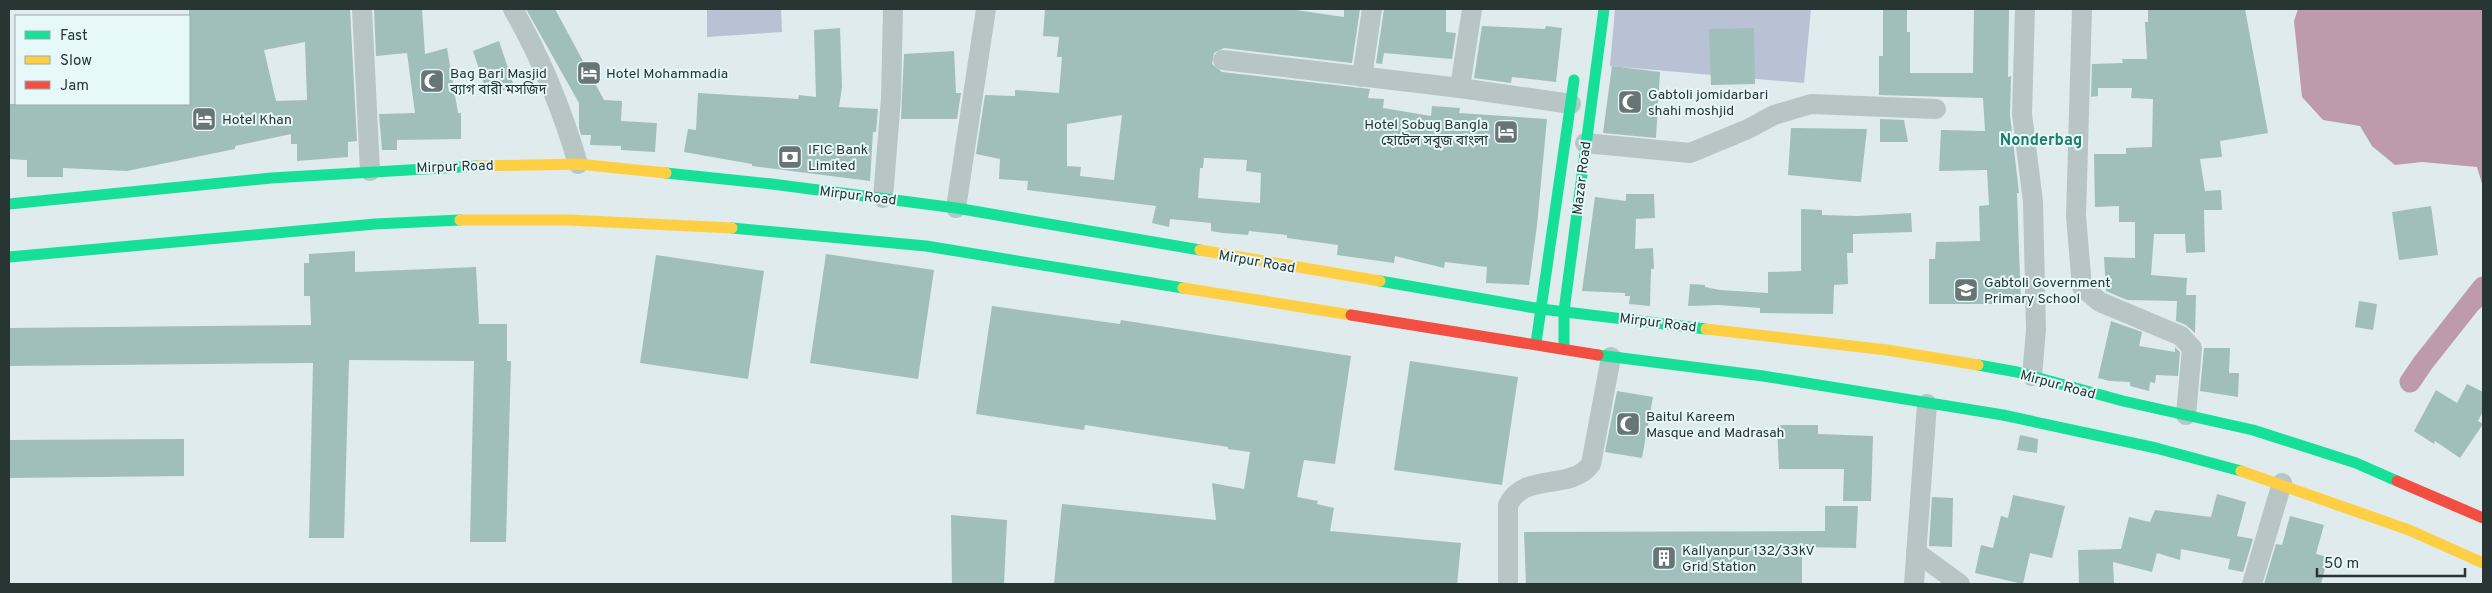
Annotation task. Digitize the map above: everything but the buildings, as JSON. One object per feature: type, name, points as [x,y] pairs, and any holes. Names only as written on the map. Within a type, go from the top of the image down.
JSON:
[{"type":"main road","name":"Mazar Road","points":[[1564,348],[1564,311],[1604,9]]},
{"type":"main road","name":"Mazar Road","points":[[1536,343],[1576,66]]},
{"type":"main road","name":"Mirpur Road","points":[[9,204],[271,178],[370,171],[448,166],[578,164],[884,198],[956,208],[1541,309],[1887,350],[2032,376],[2123,401],[2253,430],[2356,464],[2483,518]]},
{"type":"main road","points":[[9,257],[375,224],[464,220],[568,220],[771,230],[926,246],[1536,343],[1611,357],[1763,376],[2003,415],[2156,448],[2282,483],[2409,530],[2483,563]]},
{"type":"street","points":[[362,9],[370,171]]},
{"type":"street","points":[[513,9],[531,41],[556,94],[578,164]]},
{"type":"street","points":[[884,198],[891,98],[892,9]]},
{"type":"street","points":[[956,208],[986,9]]},
{"type":"street","points":[[1362,77],[1372,9]]},
{"type":"street","points":[[1460,88],[1472,9]]},
{"type":"street","points":[[2025,9],[2022,114],[2033,202],[2036,330],[2032,376]]},
{"type":"street","points":[[2082,9],[2076,216],[2082,287],[2100,302],[2181,336],[2192,348],[2186,414]]},
{"type":"street","points":[[1223,60],[1460,88],[1571,104]]},
{"type":"street","points":[[1585,143],[1690,153],[1748,129],[1774,115],[1811,104],[1936,109]]},
{"type":"street","points":[[1508,584],[1508,505],[1512,495],[1523,487],[1577,476],[1586,472],[1591,464],[1611,357]]},
{"type":"street","points":[[1914,584],[1927,404]]},
{"type":"street","points":[[2252,584],[2282,483]]},
{"type":"street","points":[[1916,552],[1960,584]]},
{"type":"shaded area","points":[[707,9],[781,9],[782,32],[707,37]]},
{"type":"shaded area","points":[[1615,9],[1811,9],[1804,83],[1610,66]]},
{"type":"shaded area","points":[[2298,9],[2483,9],[2483,187],[2477,167],[2422,162],[2395,165],[2372,146],[2360,126],[2323,120],[2302,97],[2294,21]]},
{"type":"shaded area","points":[[2483,284],[2483,306],[2432,350],[2457,313]]},
{"type":"waterway","points":[[2410,382],[2483,287]]},
{"type":"traffic: fast","points":[[1564,348],[1564,311],[1604,9]]},
{"type":"traffic: fast","points":[[1536,343],[1574,80]]},
{"type":"traffic: fast","points":[[9,204],[271,178],[477,166]]},
{"type":"traffic: fast","points":[[666,173],[772,184],[956,208],[1200,250]]},
{"type":"traffic: fast","points":[[9,257],[375,224],[460,220]]},
{"type":"traffic: fast","points":[[732,228],[926,246],[1183,288]]},
{"type":"traffic: fast","points":[[1380,281],[1541,309],[1706,329]]},
{"type":"traffic: fast","points":[[1598,355],[1763,376],[2003,415],[2156,448],[2241,471]]},
{"type":"traffic: fast","points":[[1978,365],[2017,372],[2123,401],[2253,430],[2356,463],[2397,481]]},
{"type":"traffic: slow","points":[[477,166],[578,164],[666,173]]},
{"type":"traffic: slow","points":[[460,220],[568,220],[732,228]]},
{"type":"traffic: slow","points":[[1200,250],[1380,281]]},
{"type":"traffic: slow","points":[[1183,288],[1351,315]]},
{"type":"traffic: slow","points":[[1706,329],[1887,350],[1978,365]]},
{"type":"traffic: slow","points":[[2241,471],[2409,530],[2483,563]]},
{"type":"traffic: jam","points":[[1351,315],[1598,355]]},
{"type":"traffic: jam","points":[[2397,481],[2483,518]]},
{"type":"place","name":"Hotel Mohammadia","points":[[589,73]]},
{"type":"place","name":"Bag Bari Masjid ব্যাগ বারী মসজিদ","points":[[432,81]]},
{"type":"place","name":"Gabtoli jomidarbari shahi moshjid","points":[[1630,102]]},
{"type":"place","name":"Hotel Khan","points":[[204,119]]},
{"type":"place","name":"Hotel Sobug Bangla হোটেল সবুজ বাংলা","points":[[1506,132]]},
{"type":"place","name":"IFIC Bank Limited","points":[[790,157]]},
{"type":"place","name":"Gabtoli Government Primary School","points":[[1966,290]]},
{"type":"place","name":"Baitul Kareem Masque and Madrasah","points":[[1628,424]]},
{"type":"place","name":"Kallyanpur 132/33kV Grid Station","points":[[1664,558]]},
{"type":"district","name":"Nonderbag","points":[[2041,139]]}]
